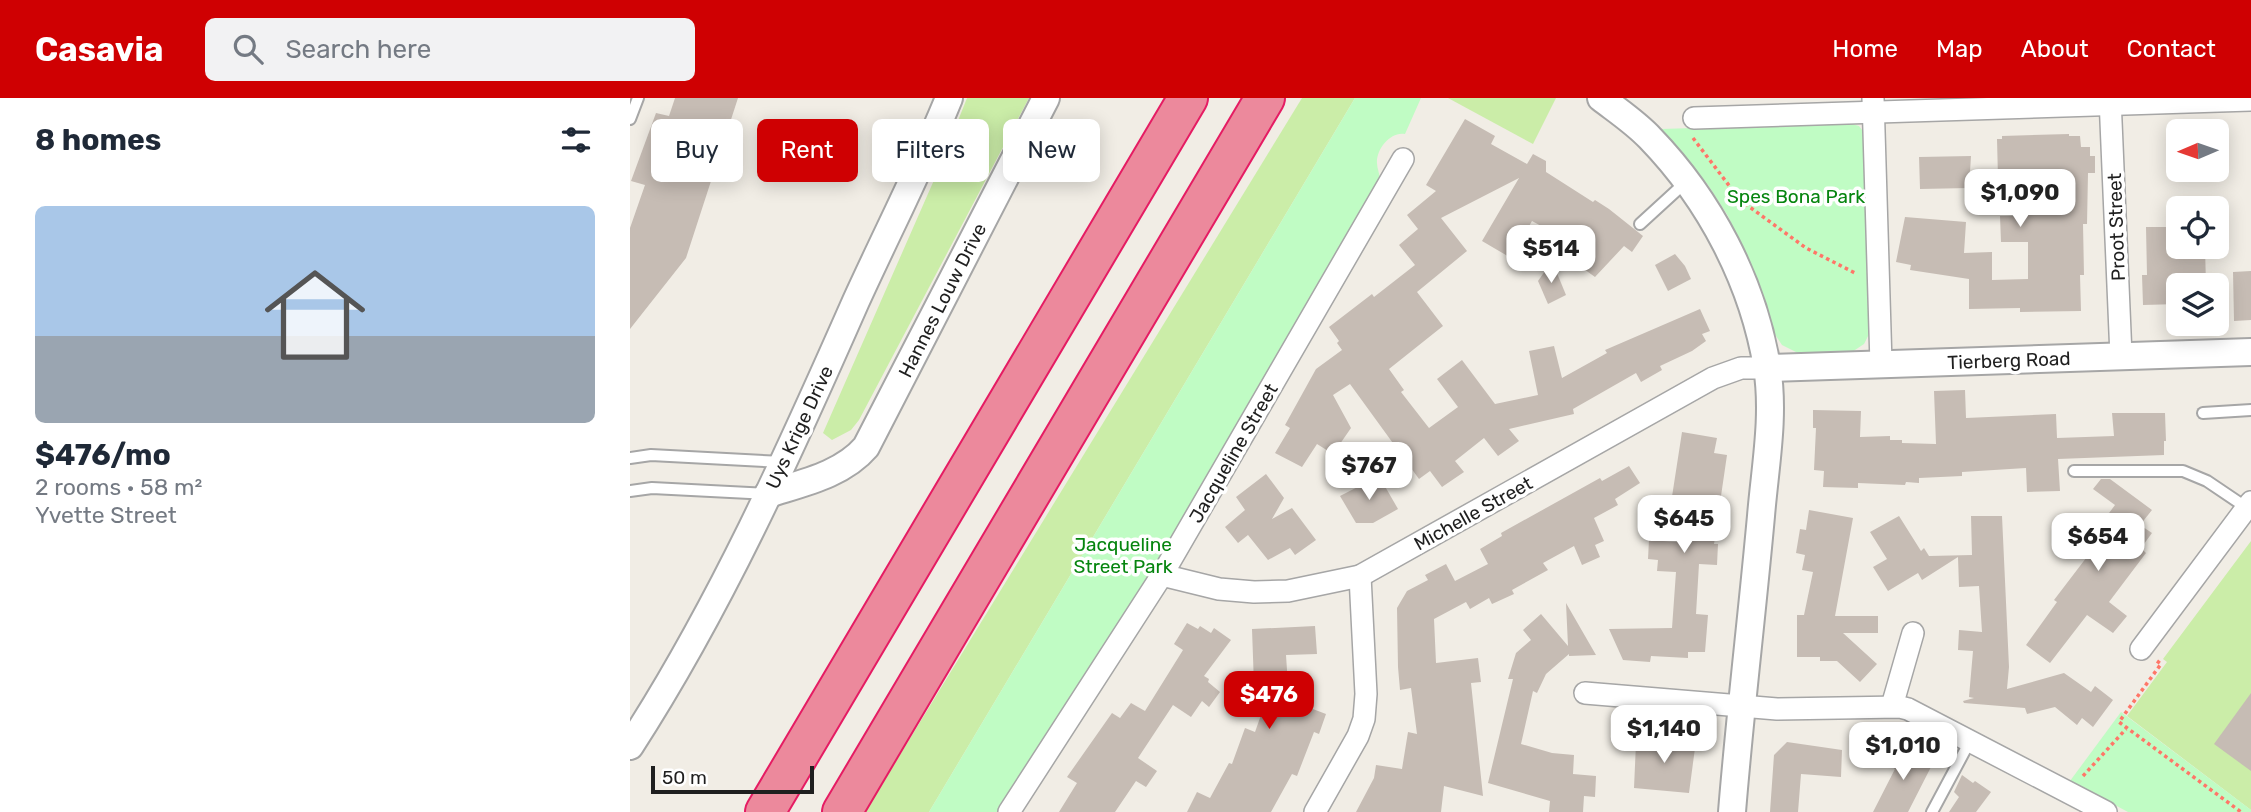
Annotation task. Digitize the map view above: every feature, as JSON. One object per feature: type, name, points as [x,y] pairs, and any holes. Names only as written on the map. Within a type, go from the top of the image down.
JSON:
[{"type":"highway","points":[[765,812],[1188,98]]},
{"type":"highway","points":[[842,812],[1265,98]]},
{"type":"street","name":"Uys Krige Drive","points":[[630,746],[659,702],[713,606],[783,462],[949,98]]},
{"type":"street","name":"Hannes Louw Drive","points":[[768,494],[814,479],[853,460],[872,439],[1046,98]]},
{"type":"street","points":[[1601,98],[1649,136],[1687,181],[1717,227],[1738,269],[1759,331],[1767,368],[1769,428],[1740,707],[1732,812]]},
{"type":"street","points":[[1694,118],[1874,105],[2251,100]]},
{"type":"street","name":"Proot Street","points":[[2110,101],[2121,356]]},
{"type":"street","points":[[1874,105],[1881,364]]},
{"type":"street","name":"Jacqueline Street","points":[[1009,812],[1162,575],[1404,159]]},
{"type":"street","name":"Tierberg Road","points":[[1767,368],[2251,352]]},
{"type":"street","name":"Michelle Street","points":[[1162,575],[1219,589],[1254,592],[1288,592],[1360,576],[1713,378],[1741,368],[1767,368]]},
{"type":"street","points":[[783,462],[814,479]]},
{"type":"street","points":[[2141,649],[2249,505]]},
{"type":"street","points":[[1315,812],[1358,736],[1364,719],[1366,694],[1360,576]]},
{"type":"street","points":[[1892,706],[1913,633]]},
{"type":"street","points":[[1585,693],[1740,707],[1805,710],[1892,706],[1908,709],[2106,812]]},
{"type":"lane","points":[[630,119],[638,98]]},
{"type":"lane","points":[[1640,224],[1687,181]]},
{"type":"lane","points":[[2203,413],[2251,410]]},
{"type":"lane","points":[[630,458],[652,456],[783,462]]},
{"type":"lane","points":[[2074,471],[2183,471],[2207,481],[2249,505]]},
{"type":"lane","points":[[630,491],[652,488],[768,494]]},
{"type":"lane","points":[[1932,812],[1970,741]]},
{"type":"path","points":[[1649,136],[1666,126],[1687,131],[1740,200],[1806,248],[1879,285]]},
{"type":"path","points":[[2141,649],[2161,664],[2119,722],[2241,812]]},
{"type":"path","points":[[2071,793],[2084,773],[2126,729]]},
{"type":"green space","points":[[967,98],[1029,98],[1018,119],[1003,119],[1003,147],[989,174],[989,119],[959,119]]},
{"type":"green space","points":[[1302,98],[1355,98],[929,812],[865,812]]},
{"type":"green space","name":"Jacqueline Street Park","points":[[1355,98],[1421,98],[1405,134],[1390,138],[1379,152],[1377,163],[1380,180],[1150,577],[998,812],[929,812]]},
{"type":"green space","points":[[1448,98],[1556,98],[1533,144]]},
{"type":"green space","name":"Spes Bona Park","points":[[1848,123],[1859,126],[1865,134],[1870,332],[1864,344],[1852,352],[1800,354],[1782,345],[1774,333],[1753,270],[1728,216],[1708,185],[1661,129]]},
{"type":"green space","points":[[933,182],[985,182],[859,420],[851,430],[832,440],[823,433]]},
{"type":"green space","points":[[2251,541],[2251,810],[2127,716],[2167,662],[2163,659]]},
{"type":"green space","points":[[2121,712],[2251,812],[2128,812],[2070,781]]},
{"type":"building","points":[[675,98],[738,98],[731,119],[654,119],[656,113],[669,116]]},
{"type":"building","points":[[1465,119],[1495,136],[1491,144],[1527,164],[1533,154],[1546,161],[1546,172],[1609,209],[1643,236],[1632,252],[1624,246],[1595,277],[1559,251],[1567,240],[1532,221],[1511,258],[1482,241],[1519,178],[1441,218],[1467,251],[1417,292],[1443,326],[1389,369],[1404,390],[1401,392],[1429,428],[1458,407],[1437,379],[1462,360],[1495,404],[1538,395],[1529,351],[1554,346],[1562,378],[1607,353],[1605,350],[1700,309],[1710,331],[1702,334],[1706,341],[1692,351],[1660,366],[1662,370],[1641,382],[1636,373],[1573,409],[1574,414],[1509,429],[1519,441],[1498,456],[1484,438],[1455,461],[1464,472],[1442,487],[1430,471],[1419,479],[1350,384],[1333,395],[1351,428],[1333,454],[1317,444],[1302,467],[1275,453],[1290,428],[1285,425],[1316,369],[1342,350],[1329,327],[1415,265],[1399,245],[1418,229],[1407,215],[1436,191],[1426,185]]},
{"type":"building","points":[[651,127],[651,182],[711,182],[686,258],[630,329],[630,228],[645,185],[631,181]]},
{"type":"building","points":[[2002,136],[2080,136],[2081,147],[2090,147],[2090,156],[2095,156],[2095,173],[2088,173],[2087,224],[2083,224],[2084,275],[2080,275],[2081,311],[1969,309],[1969,279],[1910,270],[1911,265],[1896,262],[1905,217],[1966,222],[1964,253],[1992,252],[1992,280],[2028,279],[2028,242],[2001,242],[2000,216],[2016,216],[2015,178],[1998,178],[1997,139],[2002,139]]},
{"type":"building","points":[[1971,156],[1969,188],[1920,189],[1919,157]]},
{"type":"building","points":[[2146,227],[2166,227],[2166,259],[2205,259],[2206,273],[2166,273],[2166,304],[2143,305],[2142,275],[2147,275]]},
{"type":"building","points":[[1675,254],[1691,279],[1668,291],[1655,265]]},
{"type":"building","points":[[1552,261],[1566,295],[1548,304],[1538,281]]},
{"type":"building","points":[[2251,271],[2251,320],[2234,321],[2233,272]]},
{"type":"building","points":[[1965,390],[1966,418],[2056,414],[2057,438],[2114,436],[2112,413],[2165,413],[2164,455],[2058,459],[2060,491],[2027,492],[2026,468],[1919,478],[1919,483],[1906,482],[1905,485],[1858,483],[1858,488],[1823,487],[1824,471],[1814,470],[1816,428],[1813,428],[1813,410],[1861,411],[1860,437],[1890,436],[1890,440],[1902,440],[1902,443],[1936,444],[1934,391]]},
{"type":"building","points":[[1682,432],[1717,438],[1714,453],[1727,455],[1714,544],[1718,544],[1717,565],[1699,564],[1696,614],[1708,615],[1705,652],[1688,652],[1688,658],[1651,656],[1650,662],[1623,660],[1609,629],[1672,628],[1676,572],[1657,571],[1658,560],[1648,559],[1649,540],[1677,542],[1685,505],[1671,503]]},
{"type":"building","points":[[1629,466],[1640,483],[1615,499],[1618,505],[1594,518],[1604,541],[1595,545],[1600,557],[1582,565],[1574,546],[1543,563],[1548,570],[1512,590],[1514,594],[1492,604],[1489,598],[1470,609],[1466,602],[1434,619],[1436,663],[1478,658],[1481,682],[1471,683],[1483,796],[1444,786],[1441,812],[1356,812],[1374,778],[1376,765],[1402,769],[1408,732],[1417,734],[1411,688],[1400,690],[1398,667],[1397,608],[1407,591],[1428,580],[1425,575],[1446,564],[1455,581],[1488,564],[1480,549],[1502,536],[1501,533],[1600,478],[1602,481]]},
{"type":"building","points":[[1266,474],[1284,498],[1272,519],[1292,508],[1316,540],[1295,555],[1290,548],[1268,560],[1248,535],[1238,543],[1225,527],[1245,510],[1236,497]]},
{"type":"building","points":[[1379,476],[1398,509],[1373,523],[1356,523],[1340,496]]},
{"type":"building","points":[[2101,479],[2110,479],[2152,510],[2140,525],[2152,533],[2141,548],[2146,553],[2109,602],[2127,616],[2113,633],[2087,615],[2050,663],[2026,645],[2057,602],[2054,600],[2096,545],[2089,540],[2115,505],[2093,489]]},
{"type":"building","points":[[1809,510],[1853,518],[1835,616],[1878,616],[1878,633],[1843,633],[1877,664],[1860,682],[1837,661],[1820,661],[1820,657],[1797,657],[1797,615],[1804,615],[1813,572],[1802,570],[1805,555],[1796,553],[1800,529],[1806,530]]},
{"type":"building","points":[[1899,516],[1921,551],[1924,548],[1929,556],[1972,555],[1971,516],[2002,516],[2009,667],[2007,689],[2064,673],[2091,692],[2095,686],[2113,700],[2093,727],[2082,718],[2077,725],[2055,707],[2027,714],[2025,708],[1964,703],[1963,701],[1974,698],[1969,697],[1973,651],[1958,650],[1959,630],[1982,632],[1979,586],[1959,587],[1958,557],[1922,580],[1918,573],[1888,591],[1873,567],[1887,559],[1870,532]]},
{"type":"building","points":[[1566,603],[1596,655],[1569,654],[1546,674],[1537,693],[1533,691],[1521,744],[1552,753],[1574,755],[1573,774],[1596,776],[1595,797],[1584,796],[1583,812],[1549,812],[1550,801],[1488,783],[1513,679],[1508,679],[1516,653],[1531,640],[1523,630],[1541,614],[1568,646]]},
{"type":"building","points":[[1187,623],[1198,629],[1200,626],[1211,633],[1214,628],[1231,640],[1204,676],[1220,692],[1209,707],[1202,701],[1191,717],[1173,705],[1138,758],[1157,771],[1146,787],[1136,781],[1115,812],[1059,812],[1077,783],[1067,777],[1112,713],[1120,718],[1131,703],[1145,711],[1183,650],[1174,644]]},
{"type":"building","points":[[1315,626],[1317,654],[1286,655],[1289,700],[1326,714],[1319,734],[1314,732],[1297,776],[1292,774],[1271,812],[1187,812],[1197,792],[1210,798],[1229,763],[1232,764],[1245,728],[1255,732],[1272,684],[1254,685],[1252,629]]},
{"type":"building","points":[[2251,693],[2251,771],[2214,744]]},
{"type":"building","points":[[1668,734],[1685,736],[1685,747],[1695,748],[1689,793],[1634,788],[1636,743],[1651,744],[1652,739],[1668,740]]},
{"type":"building","points":[[1787,742],[1842,750],[1841,777],[1801,774],[1798,812],[1770,812],[1774,755]]},
{"type":"building","points":[[1896,747],[1932,765],[1908,812],[1873,812],[1895,769],[1887,764]]},
{"type":"building","points":[[1962,775],[1991,792],[1976,812],[1949,812],[1959,797],[1954,792]]}]
